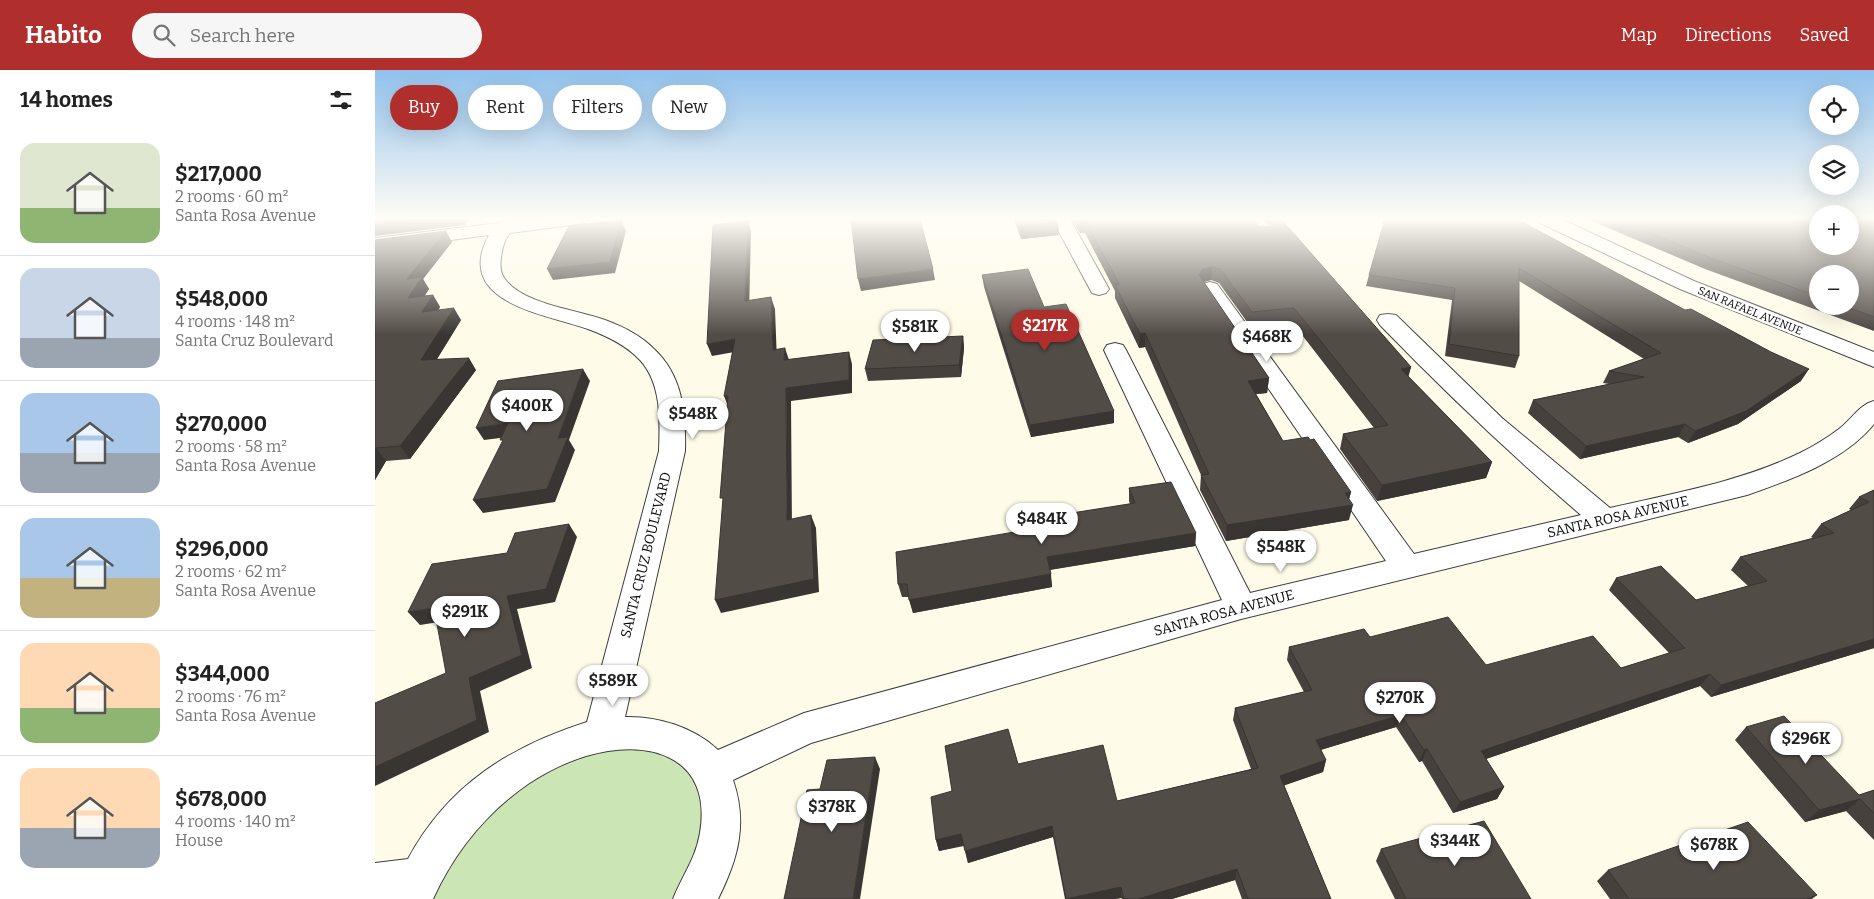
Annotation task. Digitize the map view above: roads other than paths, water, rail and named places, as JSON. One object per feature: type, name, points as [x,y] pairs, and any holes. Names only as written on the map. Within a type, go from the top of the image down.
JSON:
[{"type":"street","name":"SANTA CRUZ BOULEVARD","points":[[490,258],[492,274],[499,286],[517,300],[613,331],[636,344],[651,360],[668,386],[674,417],[672,450],[602,735]]},
{"type":"street","points":[[1082,258],[1099,289]]},
{"type":"street","name":"SAN RAFAEL AVENUE","points":[[1627,258],[1687,286],[1874,360]]},
{"type":"street","points":[[1210,288],[1407,567]]},
{"type":"street","points":[[1388,320],[1434,368],[1522,449],[1605,520]]},
{"type":"street","points":[[1115,350],[1241,607]]},
{"type":"street","name":"SANTA ROSA AVENUE","points":[[711,772],[804,728],[1241,607],[1759,481],[1806,461],[1843,438],[1874,408]]},
{"type":"street","points":[[375,884],[415,889],[437,847],[464,813],[496,784],[531,762],[566,745],[602,735],[631,733],[656,735],[671,740],[697,755],[711,772],[722,803],[721,830],[712,864],[694,899]]}]
